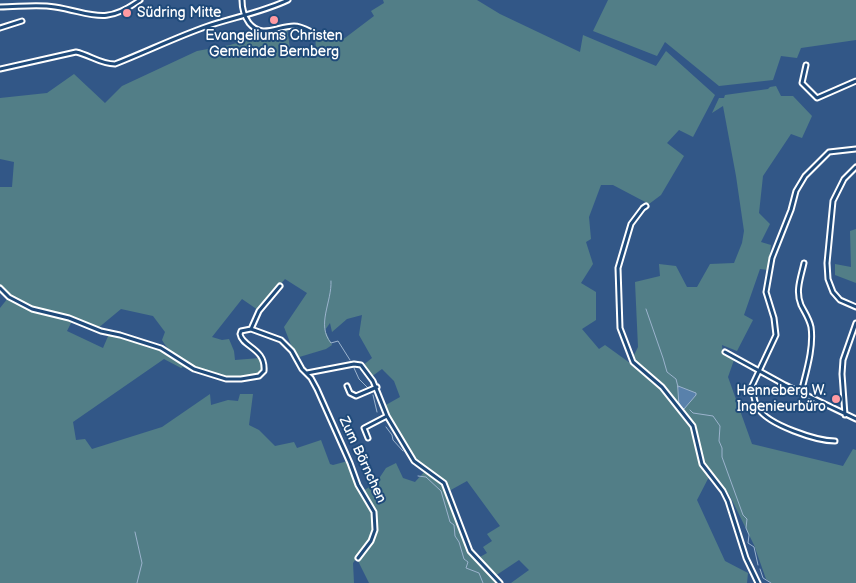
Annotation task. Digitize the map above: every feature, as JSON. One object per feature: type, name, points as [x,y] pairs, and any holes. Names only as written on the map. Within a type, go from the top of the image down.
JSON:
[{"type":"street","points":[[0,6],[54,6],[101,17],[123,11],[140,0]]},
{"type":"street","points":[[242,0],[244,14],[256,30],[262,32],[300,26],[316,34]]},
{"type":"street","points":[[0,69],[76,52],[107,64],[115,64],[186,33],[244,14],[272,8],[288,0]]},
{"type":"street","points":[[0,28],[22,21]]},
{"type":"street","points":[[806,65],[802,83],[817,98],[856,81]]},
{"type":"street","points":[[835,440],[826,441],[790,429],[767,417],[758,409],[752,386],[758,370],[776,336],[774,318],[766,292],[772,258],[791,210],[796,191],[805,176],[828,152],[856,149]]},
{"type":"street","points":[[856,167],[844,179],[833,201],[828,263],[828,280],[833,292],[840,300],[856,307]]},
{"type":"street","points":[[646,206],[631,224],[618,268],[620,328],[633,362],[662,387],[693,426],[702,464],[728,501],[746,558],[758,583]]},
{"type":"street","points":[[801,393],[812,337],[807,314],[801,306],[799,296],[798,286],[804,263]]},
{"type":"street","points":[[0,288],[9,297],[32,309],[69,318],[100,331],[120,335],[160,348],[194,369],[226,379],[241,379],[259,376],[264,371],[257,351],[240,337],[242,331],[251,329],[259,311],[280,286]]},
{"type":"street","points":[[846,416],[842,374],[843,360],[856,323]]},
{"type":"street","name":"Zum Börnchen","points":[[251,329],[281,340],[292,351],[302,369],[318,389],[358,485],[374,509],[374,530],[371,541],[358,558]]},
{"type":"street","points":[[725,352],[801,393],[846,416],[856,419]]},
{"type":"street","points":[[307,373],[349,365],[361,365],[377,387],[387,416],[416,463],[444,483],[470,551],[500,583]]},
{"type":"street","points":[[347,386],[350,393],[356,396],[377,387]]},
{"type":"street","points":[[368,438],[364,428],[387,416]]},
{"type":"green space","points":[[383,0],[477,0],[500,14],[580,52],[583,35],[656,66],[666,51],[715,95],[693,137],[679,130],[667,143],[684,156],[661,195],[649,204],[613,185],[601,185],[589,217],[591,239],[586,242],[593,264],[581,283],[596,292],[596,320],[582,329],[599,349],[605,345],[630,363],[638,347],[635,282],[660,276],[659,264],[676,266],[687,287],[697,287],[710,264],[734,263],[742,243],[744,231],[723,106],[712,113],[719,98],[724,98],[725,95],[768,89],[776,86],[781,96],[793,96],[812,116],[802,138],[791,134],[763,176],[759,213],[770,224],[761,242],[771,245],[768,270],[760,269],[744,315],[753,320],[737,351],[722,345],[723,354],[734,360],[728,377],[752,444],[843,466],[853,449],[856,450],[856,583],[771,583],[766,579],[754,545],[729,494],[711,473],[697,500],[725,561],[748,573],[747,583],[511,583],[529,570],[519,560],[495,576],[502,583],[369,583],[357,559],[368,546],[374,532],[374,509],[363,491],[376,483],[386,468],[396,463],[403,478],[415,482],[426,470],[416,463],[387,415],[384,406],[400,397],[394,381],[382,369],[371,377],[362,366],[372,358],[359,335],[362,315],[347,319],[332,332],[330,323],[325,330],[332,345],[326,349],[296,358],[284,327],[307,293],[285,279],[258,310],[242,299],[212,337],[222,340],[229,339],[234,351],[235,360],[260,358],[263,367],[259,374],[240,378],[228,378],[219,377],[191,366],[174,354],[162,340],[165,332],[153,316],[121,309],[97,329],[22,303],[0,287],[0,187],[12,187],[14,162],[0,159],[0,98],[47,93],[74,74],[105,103],[122,86],[197,51],[230,45],[287,28],[291,55],[316,51],[315,31],[341,41],[374,16],[371,11],[384,3]],"holes":[[[467,481],[500,526],[487,534],[492,541],[483,547],[487,553],[478,558],[471,550],[449,491]]]},
{"type":"green space","points":[[608,0],[856,0],[856,40],[801,48],[797,58],[781,56],[773,80],[719,86],[665,42],[657,56],[593,31]]},
{"type":"green space","points":[[856,229],[856,283],[835,275],[835,264],[851,267],[850,231]]},
{"type":"green space","points":[[8,298],[31,309],[73,319],[67,331],[103,348],[109,334],[120,335],[160,349],[194,370],[193,372],[183,367],[181,368],[164,359],[73,422],[76,440],[85,439],[92,449],[162,427],[210,394],[211,405],[228,400],[238,401],[240,394],[253,394],[249,425],[259,430],[275,446],[294,442],[297,448],[321,440],[330,464],[348,461],[358,486],[373,509],[373,531],[367,545],[353,563],[354,583],[0,583],[0,308]]},
{"type":"water","points":[[678,386],[696,393],[684,409],[682,409],[679,403]]},
{"type":"waterway","points":[[331,281],[325,329],[331,343],[338,341],[350,360]]},
{"type":"waterway","points":[[646,309],[667,372],[676,379],[678,387]]},
{"type":"waterway","points":[[354,368],[359,379],[368,388]]},
{"type":"waterway","points":[[373,395],[377,412]]},
{"type":"waterway","points":[[690,410],[693,413],[713,416],[720,426],[719,441],[722,448],[722,457],[743,515],[747,519],[748,543],[754,547],[758,565]]},
{"type":"waterway","points":[[386,427],[393,440],[403,451]]},
{"type":"waterway","points":[[418,476],[426,477],[441,491],[450,522],[454,525],[455,536],[459,542],[464,559],[468,562],[466,568],[479,573],[483,583]]},
{"type":"waterway","points":[[135,532],[142,563],[137,583]]},
{"type":"waterway","points":[[760,569],[763,578],[771,583]]},
{"type":"place","name":"Südring Mitte","points":[[127,13]]},
{"type":"place","name":"Evangeliums Christen Gemeinde Bernberg","points":[[274,20]]},
{"type":"place","name":"Henneberg W. Ingenieurbüro","points":[[836,399]]}]
